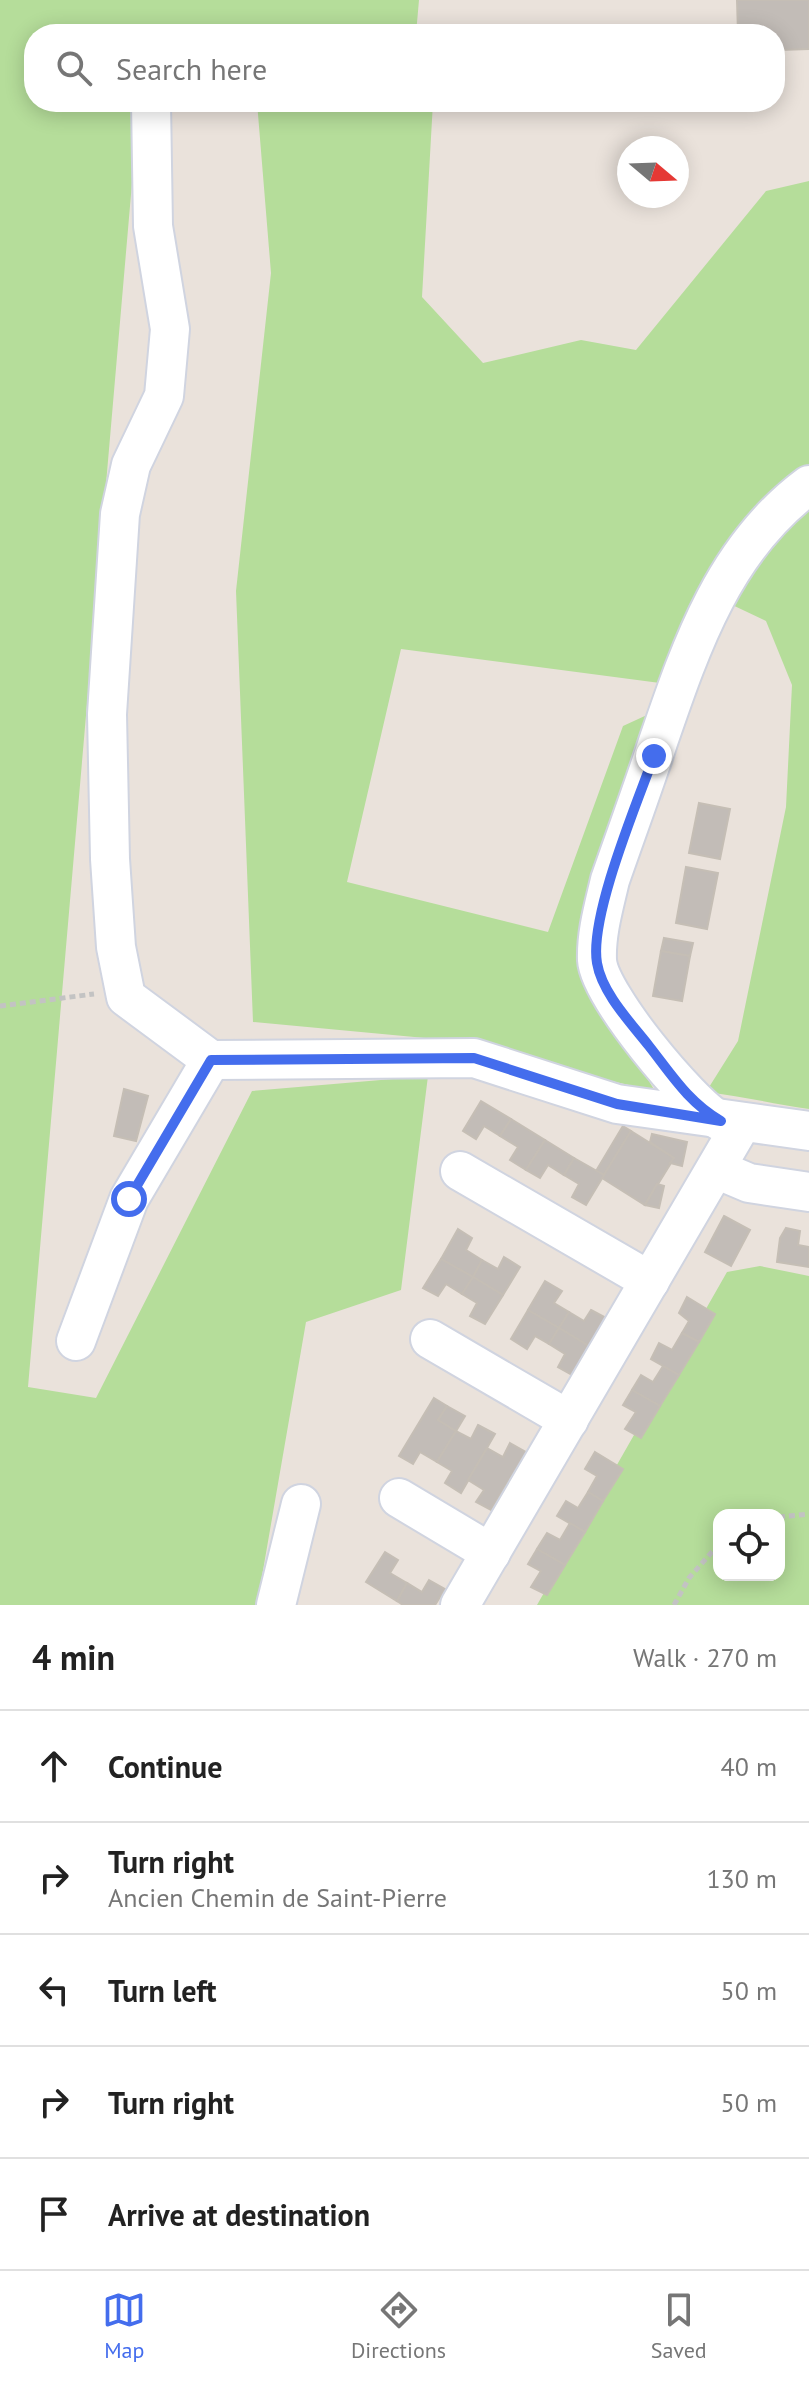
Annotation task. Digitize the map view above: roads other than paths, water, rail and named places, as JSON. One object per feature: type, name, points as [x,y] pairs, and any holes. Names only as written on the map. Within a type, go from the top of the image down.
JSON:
[{"type":"street","points":[[151,112],[153,226],[170,329],[164,396],[131,465],[120,514],[107,714],[110,859],[116,947],[126,997],[211,1060],[474,1058],[617,1104],[809,1131]]},
{"type":"street","points":[[732,1122],[701,1110],[612,996],[597,963],[600,922],[610,880],[703,617],[745,547],[785,503],[809,485]]},
{"type":"street","points":[[76,1341],[129,1199],[211,1060]]},
{"type":"street","points":[[460,1605],[716,1169],[732,1122]]},
{"type":"street","points":[[716,1169],[749,1183],[809,1192]]},
{"type":"street","points":[[460,1171],[650,1281]]},
{"type":"street","points":[[430,1339],[569,1420]]},
{"type":"street","points":[[399,1498],[491,1553]]},
{"type":"street","points":[[276,1605],[301,1504]]}]
